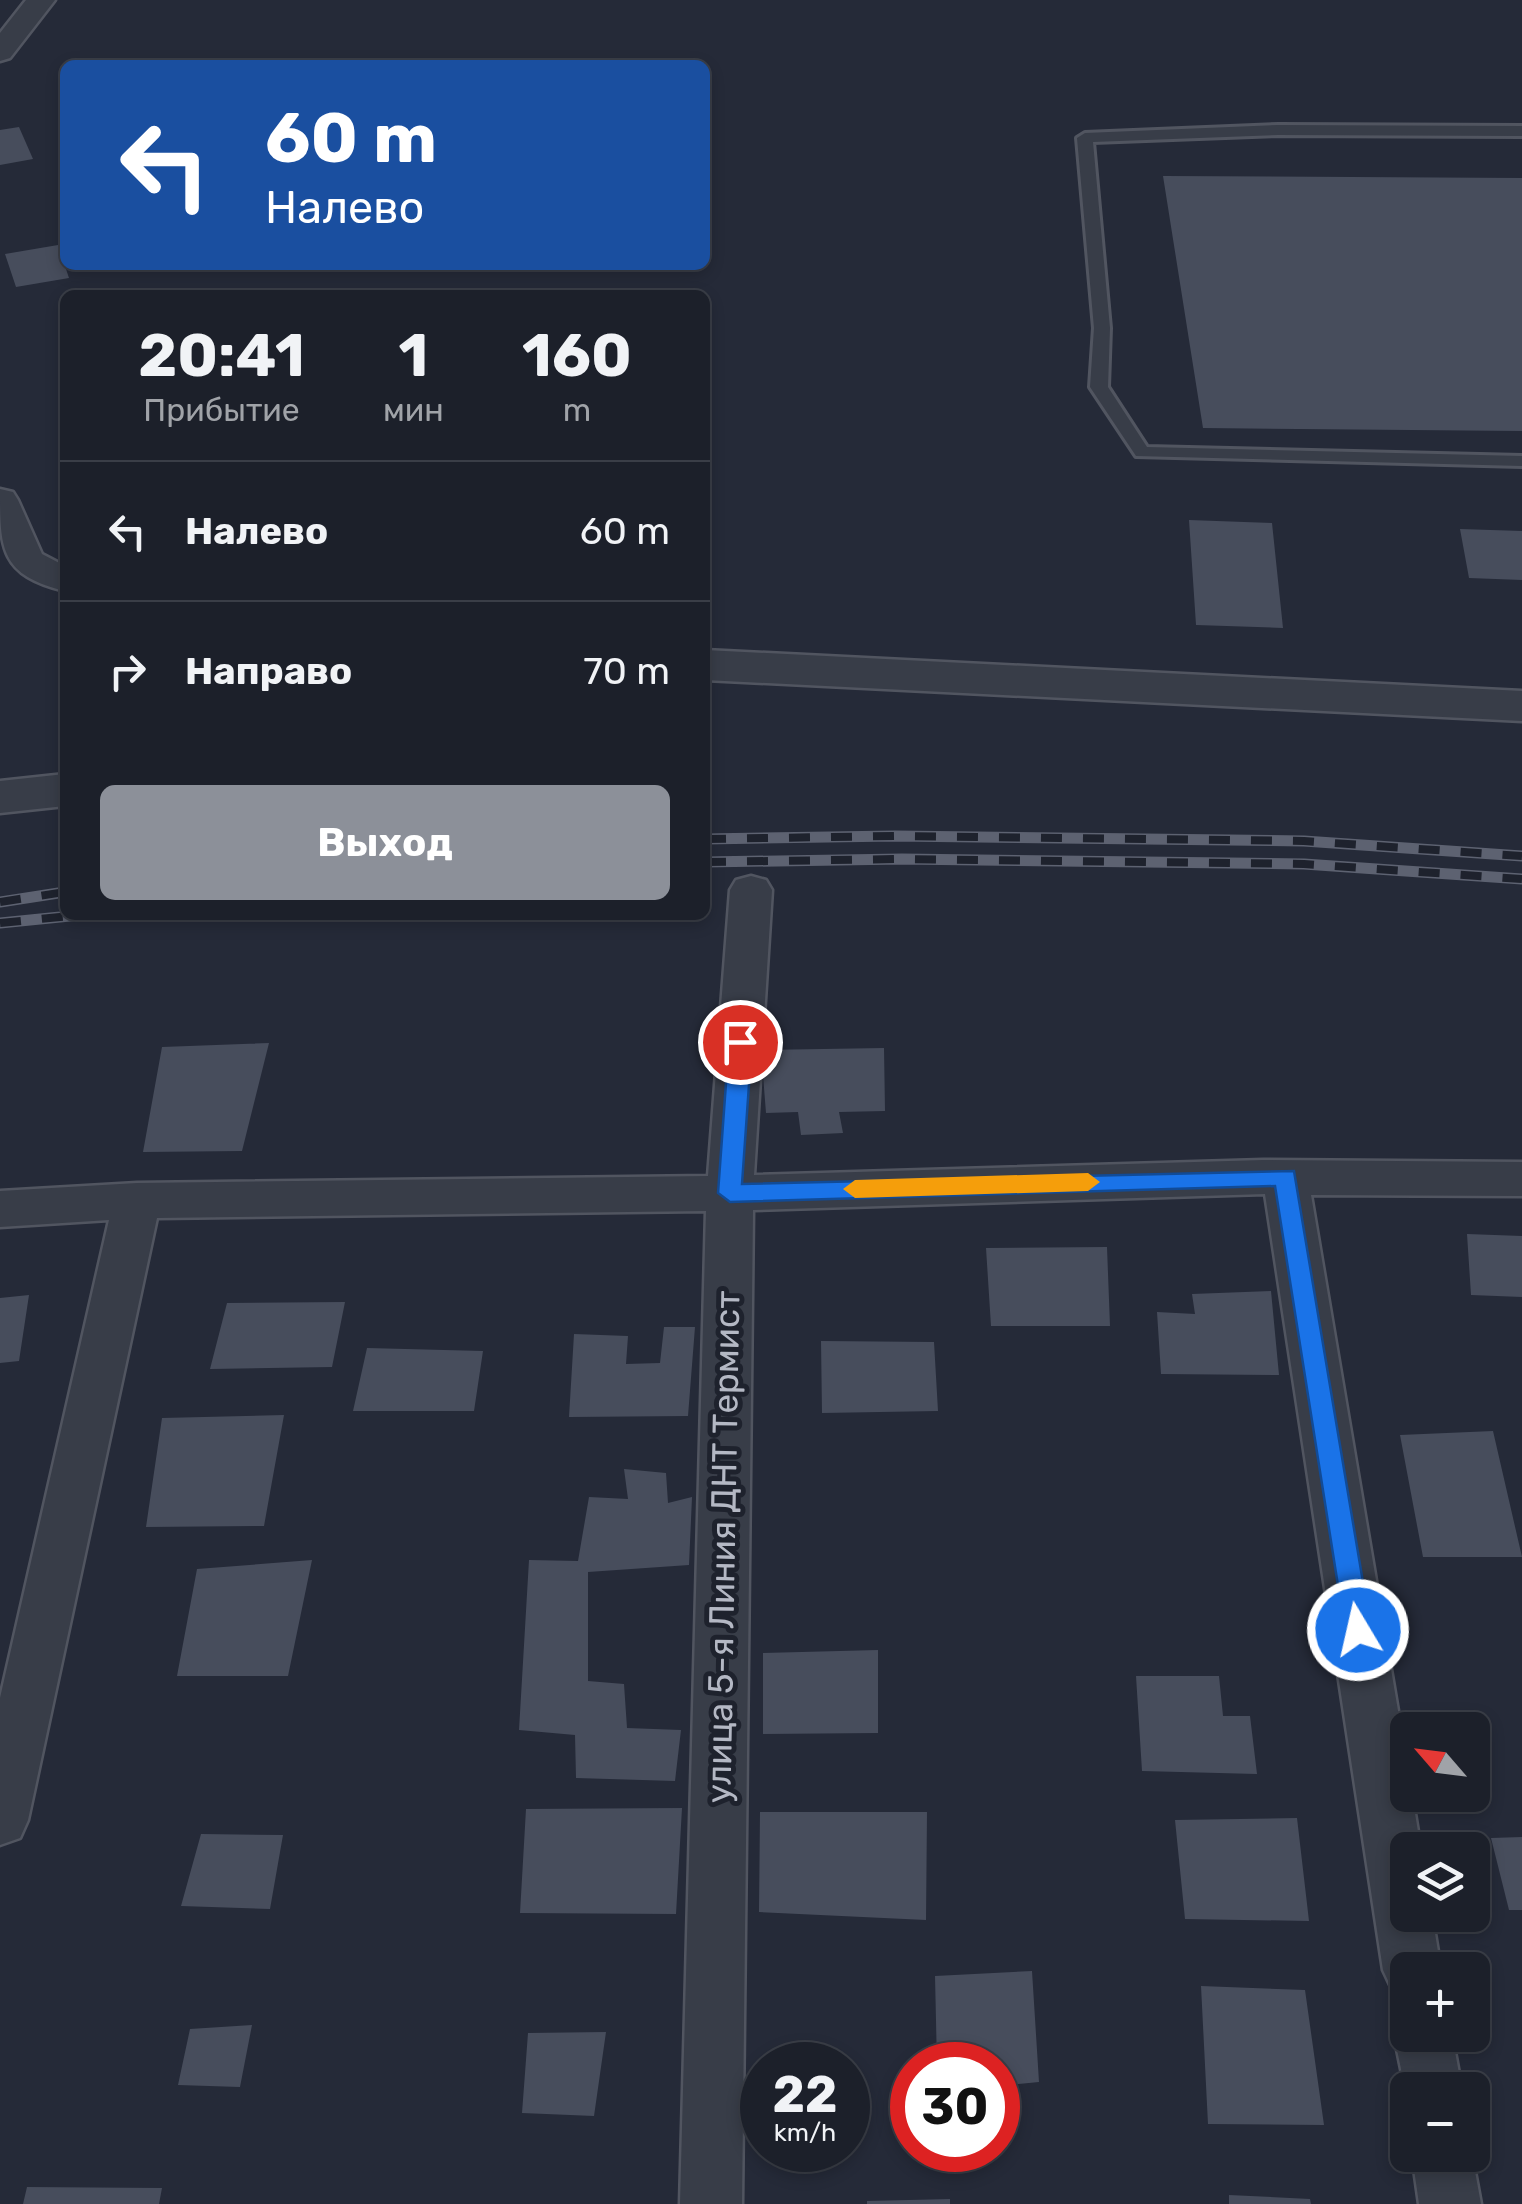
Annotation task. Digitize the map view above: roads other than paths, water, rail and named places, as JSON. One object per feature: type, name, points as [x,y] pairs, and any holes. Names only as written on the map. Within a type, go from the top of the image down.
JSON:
[{"type":"street","points":[[0,52],[41,0]]},
{"type":"street","points":[[0,500],[26,561],[60,578]]},
{"type":"street","points":[[710,665],[1522,706]]},
{"type":"street","points":[[0,797],[60,791]]},
{"type":"street","name":"улица 5-я Линия ДНТ Термист","points":[[711,2204],[730,1193],[751,890]]},
{"type":"street","points":[[1286,1177],[1409,1952]]},
{"type":"street","points":[[0,1209],[137,1202],[730,1193],[1286,1177],[1522,1179]]},
{"type":"street","points":[[0,1820],[137,1202]]},
{"type":"street","points":[[1445,2172],[1450,2204]]},
{"type":"lane","points":[[1522,132],[1278,130],[1085,138],[1102,328],[1099,387],[1142,452],[1522,461]]},
{"type":"railway","points":[[710,839],[895,836],[1304,841],[1522,856]]},
{"type":"railway","points":[[710,862],[902,859],[1304,864],[1522,879]]},
{"type":"railway","points":[[0,902],[60,893]]},
{"type":"railway","points":[[0,923],[60,917]]}]
